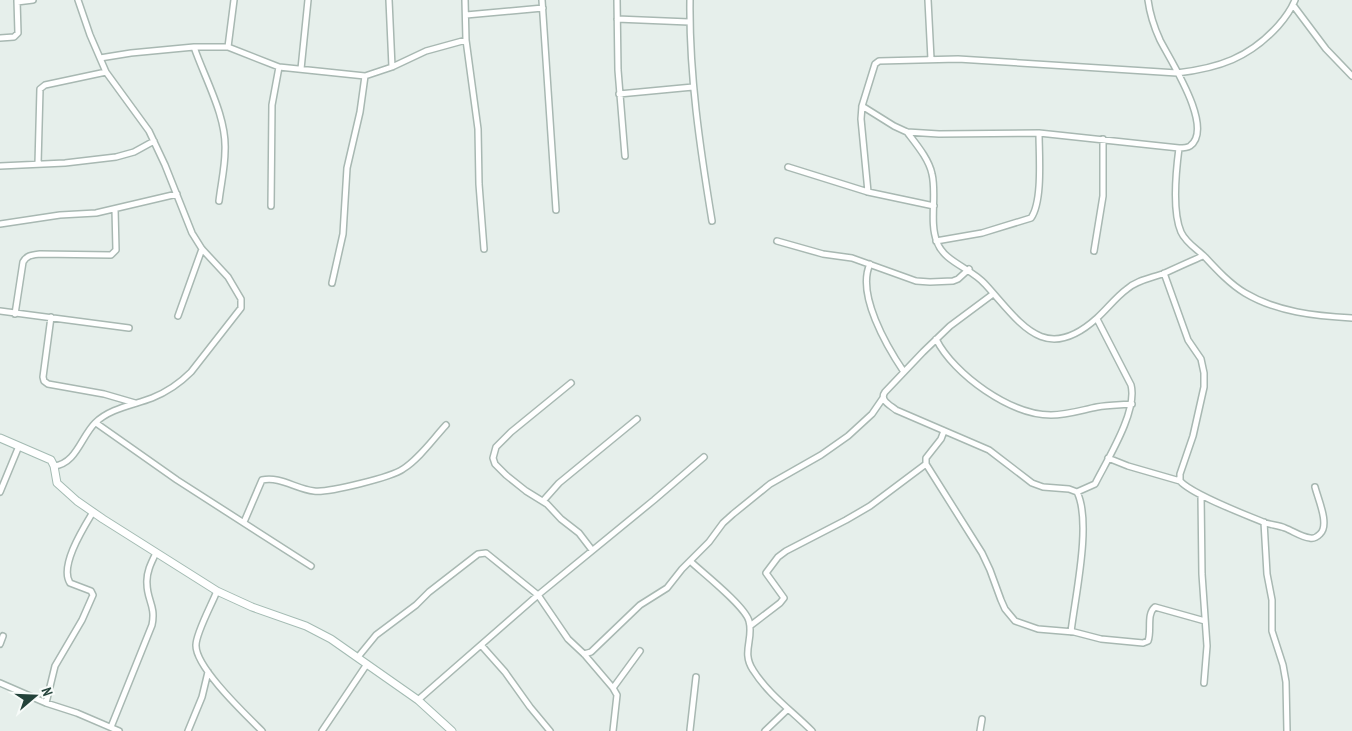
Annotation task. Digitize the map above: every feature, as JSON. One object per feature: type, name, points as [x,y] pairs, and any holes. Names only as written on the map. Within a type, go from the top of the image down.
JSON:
[{"type":"street","points":[[0,38],[14,37],[18,33],[17,1],[33,0]]},
{"type":"street","points":[[54,466],[61,466],[70,460],[96,423],[103,417],[153,397],[183,381],[241,308],[241,299],[228,277],[202,249],[192,233],[154,141],[142,120],[106,72],[87,28],[78,0]]},
{"type":"street","points":[[228,47],[234,0]]},
{"type":"street","points":[[301,69],[308,0]]},
{"type":"street","points":[[389,0],[392,67]]},
{"type":"street","points":[[466,0],[466,40],[478,129],[479,184],[484,249]]},
{"type":"street","points":[[542,0],[556,210]]},
{"type":"street","points":[[617,0],[616,44],[624,156]]},
{"type":"street","points":[[690,0],[689,22],[693,88],[712,221]]},
{"type":"street","points":[[928,0],[931,59]]},
{"type":"street","points":[[862,106],[907,132],[939,134],[1039,133],[1179,148],[1189,147],[1195,140],[1197,130],[1189,93],[1154,26],[1148,0]]},
{"type":"street","points":[[868,192],[861,119],[862,106],[876,62],[879,61],[981,60],[1177,73],[1222,65],[1245,55],[1270,35],[1294,3],[1326,49],[1352,76]]},
{"type":"street","points":[[466,15],[542,8]]},
{"type":"street","points":[[617,18],[689,22]]},
{"type":"street","points":[[100,58],[194,47],[228,47],[280,67],[365,76],[392,67],[426,51],[466,40]]},
{"type":"street","points":[[194,47],[221,120],[224,136],[226,150],[219,201]]},
{"type":"street","points":[[271,206],[272,105],[280,67]]},
{"type":"street","points":[[38,164],[39,96],[42,87],[106,72]]},
{"type":"street","points":[[332,283],[343,234],[347,168],[360,112],[365,76]]},
{"type":"street","points":[[619,94],[693,88]]},
{"type":"street","points":[[907,132],[930,167],[935,190],[936,241],[944,253],[977,276],[1020,325],[1044,338],[1062,340],[1086,328],[1132,285],[1203,256]]},
{"type":"street","points":[[936,241],[982,233],[1031,218],[1035,211],[1038,196],[1039,133]]},
{"type":"street","points":[[1094,251],[1103,196],[1103,139]]},
{"type":"street","points":[[0,166],[65,163],[116,156],[134,152],[154,141]]},
{"type":"street","points":[[1179,148],[1175,176],[1180,227],[1186,241],[1230,282],[1261,301],[1283,310],[1352,318]]},
{"type":"street","points":[[788,167],[868,192],[934,206]]},
{"type":"street","points":[[0,224],[60,215],[96,213],[177,194]]},
{"type":"street","points":[[15,314],[25,258],[30,255],[40,254],[111,255],[116,250],[115,209]]},
{"type":"street","points":[[777,241],[823,254],[852,258],[899,276],[930,282],[953,281],[968,270]]},
{"type":"street","points":[[178,316],[202,249]]},
{"type":"street","points":[[870,264],[866,276],[871,306],[885,341],[904,372]]},
{"type":"street","points":[[1164,273],[1188,340],[1201,359],[1204,374],[1204,387],[1193,436],[1180,474],[1180,481]]},
{"type":"street","points":[[584,654],[596,648],[640,605],[667,588],[709,542],[723,523],[746,503],[770,484],[820,455],[848,436],[872,414],[885,392],[936,339],[967,312],[993,294]]},
{"type":"street","points":[[0,311],[129,328]]},
{"type":"street","points":[[51,318],[45,357],[44,381],[48,384],[104,394],[135,403]]},
{"type":"street","points":[[883,398],[884,401],[896,410],[989,450],[1032,483],[1043,487],[1069,489],[1077,492],[1095,484],[1125,423],[1132,404],[1133,392],[1131,385],[1097,318]]},
{"type":"street","points":[[936,339],[942,350],[980,387],[1022,410],[1052,415],[1098,407],[1132,404]]},
{"type":"street","points":[[571,383],[511,432],[496,447],[494,454],[495,464],[526,491],[543,501],[579,533],[592,550]]},
{"type":"street","points":[[543,501],[559,483],[637,419]]},
{"type":"street","points":[[96,423],[184,484],[311,566]]},
{"type":"street","points":[[244,522],[262,480],[277,480],[313,491],[331,490],[394,474],[405,468],[446,425]]},
{"type":"street","points":[[944,431],[941,440],[926,458],[926,464],[982,553],[1001,600],[1010,615],[1020,624],[1038,629],[1146,642],[1150,635],[1151,610],[1155,607],[1205,621]]},
{"type":"street","points":[[0,438],[51,460],[57,483],[77,501],[217,591],[252,607],[306,626],[331,638],[418,700],[452,731]]},
{"type":"street","points":[[0,492],[19,446]]},
{"type":"street","points":[[418,700],[538,595],[704,457]]},
{"type":"street","points":[[1108,458],[1128,466],[1180,481],[1201,495],[1264,522],[1286,528],[1309,538],[1315,538],[1324,530],[1325,520],[1315,487]]},
{"type":"street","points":[[750,626],[784,598],[766,573],[778,557],[862,510],[926,464]]},
{"type":"street","points":[[1071,632],[1083,543],[1080,502],[1077,492]]},
{"type":"street","points":[[1201,495],[1202,574],[1207,646],[1204,682]]},
{"type":"street","points":[[46,703],[55,666],[82,620],[93,595],[91,591],[70,583],[68,576],[69,560],[76,541],[93,512]]},
{"type":"street","points":[[1264,522],[1267,574],[1272,600],[1272,631],[1283,665],[1286,682],[1287,731]]},
{"type":"street","points":[[111,727],[142,655],[152,625],[153,606],[146,583],[148,572],[156,553]]},
{"type":"street","points":[[358,657],[376,635],[478,554],[486,553],[538,595],[568,639],[584,654],[613,688],[617,695],[613,731]]},
{"type":"street","points":[[690,561],[744,612],[750,626],[747,650],[749,663],[767,688],[812,731]]},
{"type":"street","points":[[217,591],[196,642],[196,652],[208,672],[233,702],[262,731]]},
{"type":"street","points":[[0,644],[3,636]]},
{"type":"street","points":[[481,645],[505,672],[550,731]]},
{"type":"street","points":[[613,688],[640,651]]},
{"type":"street","points":[[324,730],[367,664]]},
{"type":"street","points":[[188,731],[202,697],[208,672]]},
{"type":"street","points":[[691,731],[696,677]]},
{"type":"street","points":[[0,683],[119,731]]},
{"type":"street","points":[[765,731],[788,709]]},
{"type":"street","points":[[980,731],[982,719]]}]
